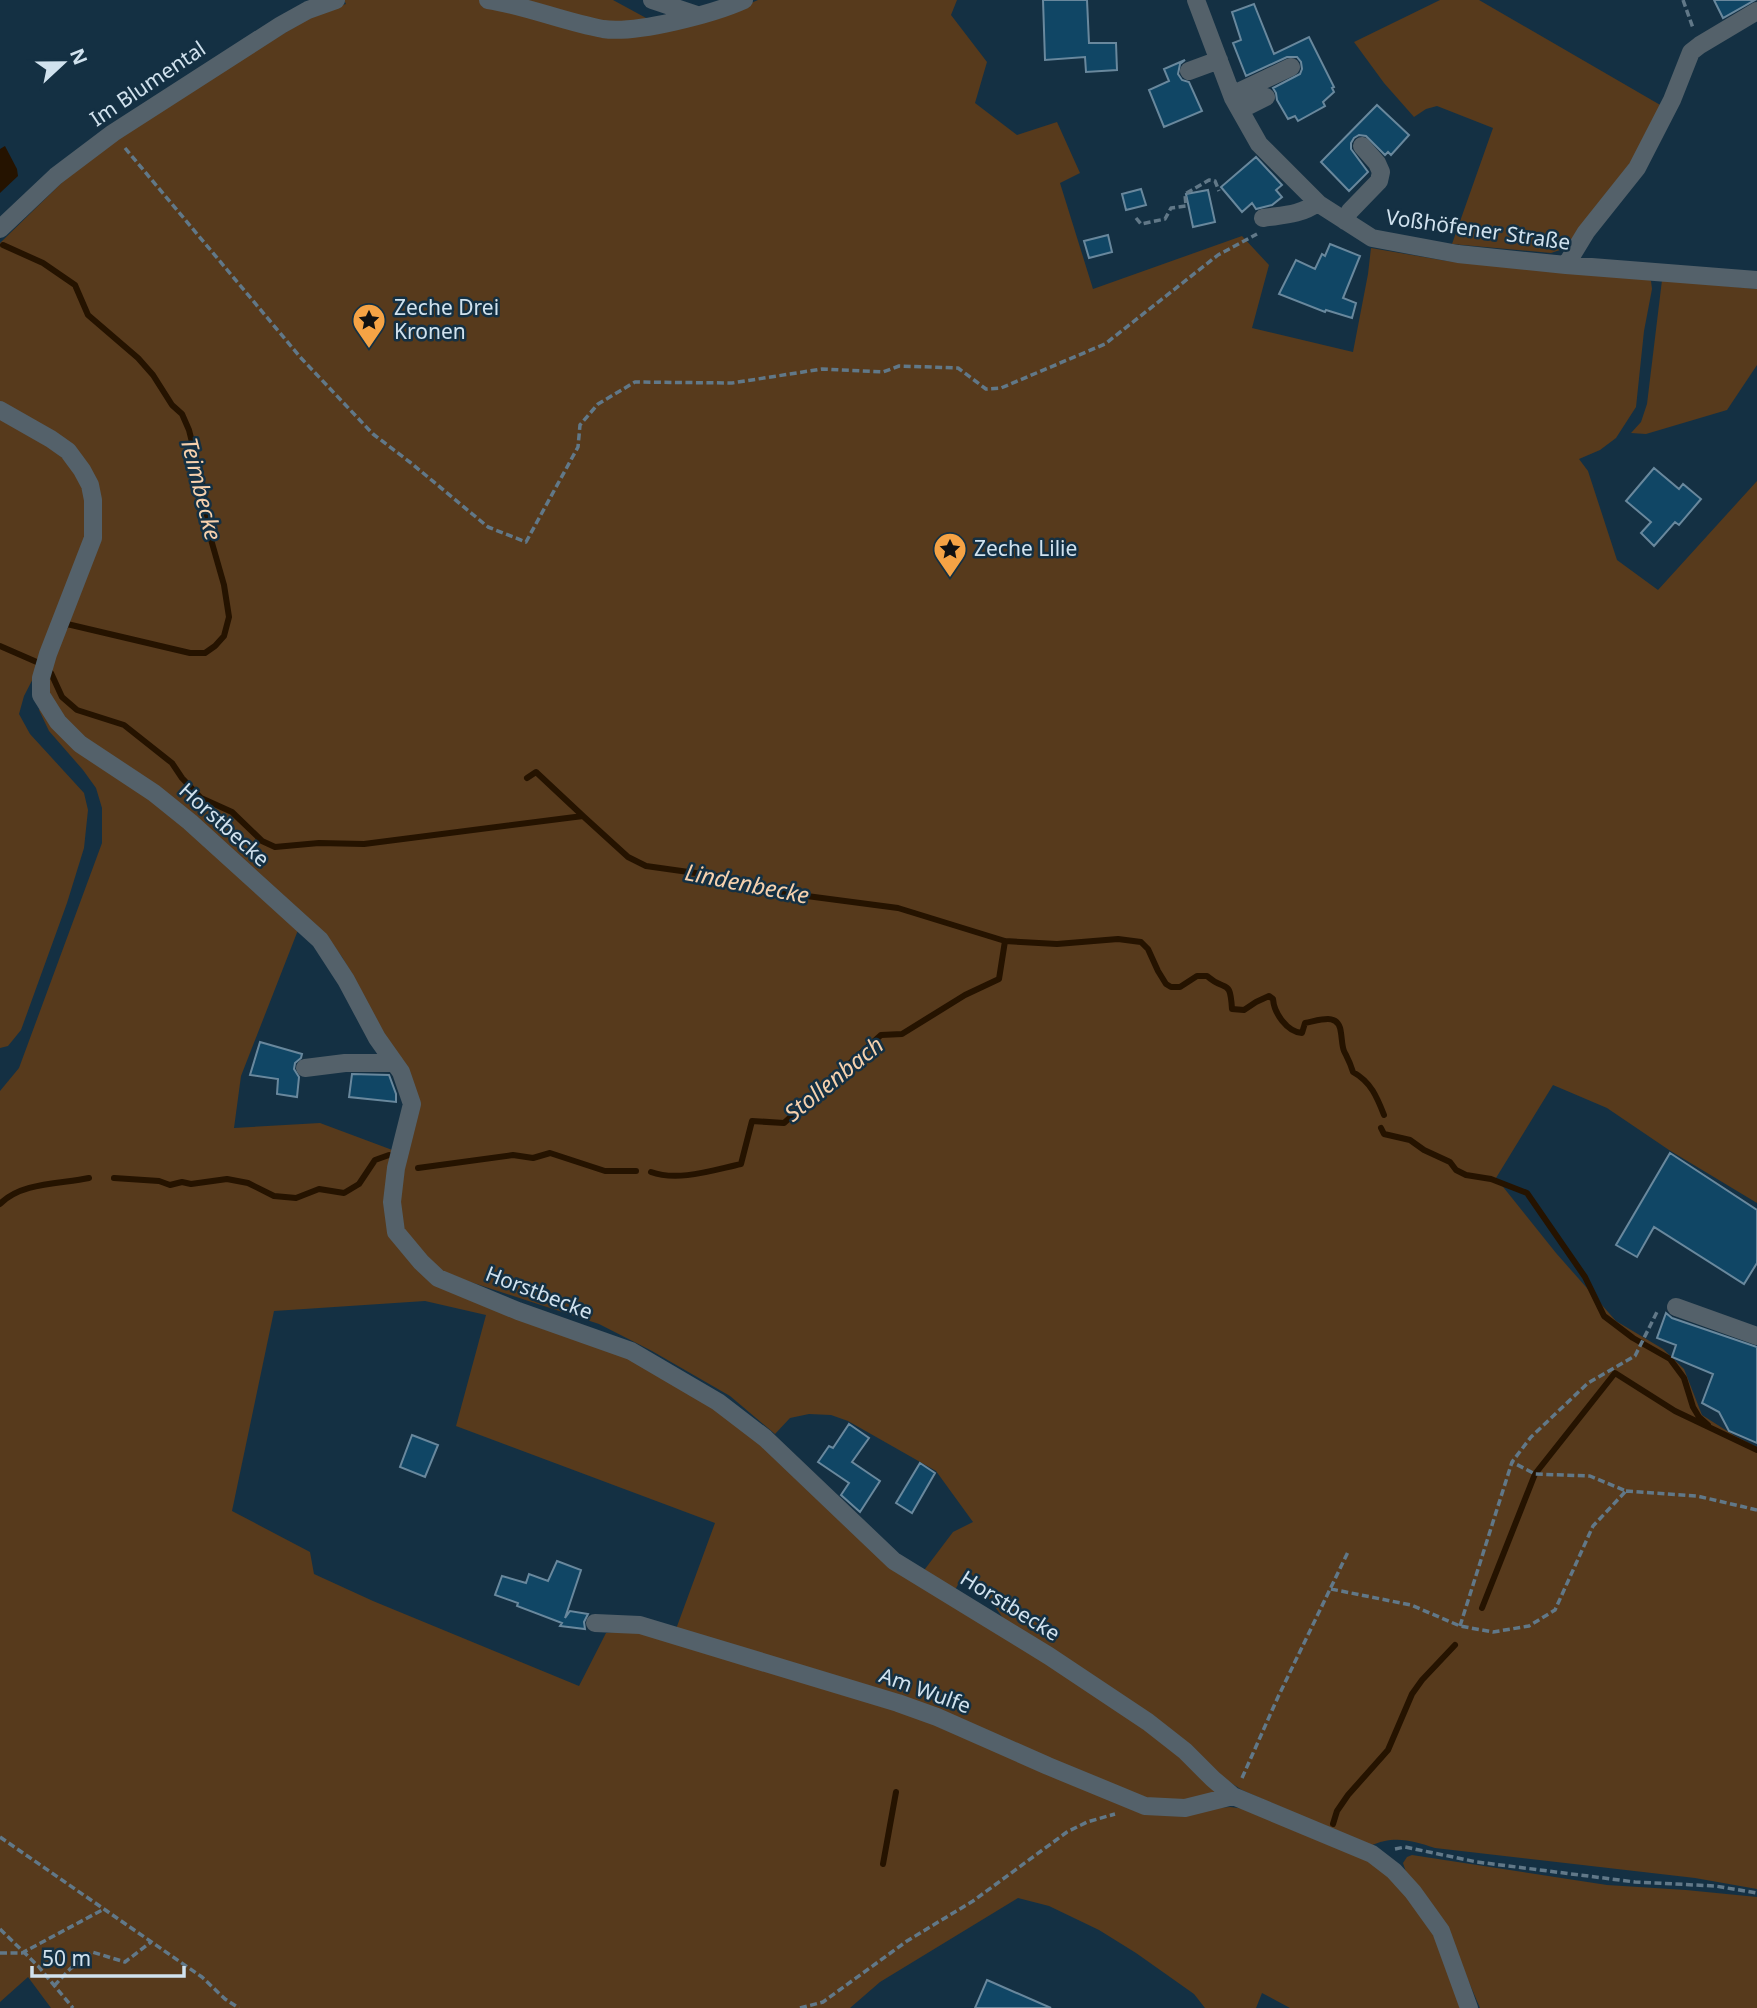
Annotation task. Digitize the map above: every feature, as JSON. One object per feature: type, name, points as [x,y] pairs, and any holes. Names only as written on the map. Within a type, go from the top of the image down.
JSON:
[{"type":"street","name":"Im Blumental","points":[[0,229],[57,176],[113,133],[281,25],[308,10],[336,0]]},
{"type":"street","points":[[488,0],[605,29],[649,27],[744,0]]},
{"type":"street","points":[[652,0],[697,15]]},
{"type":"street","name":"Voßhöfener Straße","points":[[1196,0],[1236,102],[1259,144],[1317,202],[1372,238],[1458,254],[1757,280]]},
{"type":"street","points":[[1566,265],[1586,232],[1637,168],[1672,100],[1691,52],[1757,11]]},
{"type":"street","points":[[1189,71],[1219,60]]},
{"type":"street","points":[[1236,102],[1292,67]]},
{"type":"street","points":[[1236,102],[1266,97]]},
{"type":"street","points":[[1345,220],[1350,211],[1379,181],[1381,172],[1377,163],[1362,146]]},
{"type":"street","points":[[1260,226],[1309,209],[1317,202]]},
{"type":"street","name":"Horstbecke","points":[[0,410],[68,451],[90,485],[93,500],[93,538],[48,654],[41,678],[41,695],[48,709],[80,744],[155,793],[320,940],[346,980],[377,1038],[401,1072],[412,1104],[396,1168],[392,1202],[396,1233],[422,1262],[438,1278],[518,1311],[631,1351],[718,1402],[765,1438],[894,1561],[1049,1656],[1148,1722],[1185,1751],[1233,1796],[1372,1854],[1394,1871],[1413,1892],[1441,1931],[1469,2008]]},
{"type":"street","points":[[305,1068],[345,1063],[395,1063]]},
{"type":"street","points":[[1676,1307],[1757,1336]]},
{"type":"street","name":"Am Wulfe","points":[[595,1623],[640,1625],[898,1703],[1145,1806],[1185,1808],[1233,1796]]},
{"type":"path","points":[[1684,0],[1700,45]]},
{"type":"path","points":[[113,133],[301,358],[373,434],[488,527],[526,542],[578,447],[580,425],[598,404],[635,382],[732,383],[822,369],[883,372],[899,366],[958,368],[986,389],[1001,387],[1105,344],[1218,255],[1260,226]]},
{"type":"path","points":[[1136,218],[1141,224],[1165,219],[1171,208],[1186,206],[1185,194],[1209,180],[1215,181],[1219,191]]},
{"type":"path","points":[[1460,1626],[1512,1462],[1531,1437],[1588,1383],[1635,1356],[1647,1332]]},
{"type":"path","points":[[1512,1462],[1535,1474],[1590,1476],[1626,1491],[1697,1496],[1757,1510]]},
{"type":"path","points":[[1331,1589],[1411,1605],[1460,1626],[1493,1632],[1529,1626],[1555,1610],[1593,1526],[1626,1491]]},
{"type":"path","points":[[1233,1796],[1348,1552]]},
{"type":"path","points":[[800,2008],[823,2001],[907,1941],[973,1901],[1067,1832],[1087,1822],[1145,1806]]},
{"type":"path","points":[[0,1837],[202,1977],[225,1999],[240,2008]]},
{"type":"path","points":[[1372,1854],[1405,1847],[1516,1867],[1634,1882],[1715,1886],[1757,1893]]},
{"type":"path","points":[[0,1953],[22,1952],[104,1909]]},
{"type":"path","points":[[0,1929],[38,1966],[73,2008]]},
{"type":"path","points":[[54,1986],[92,1952],[125,1962],[151,1942]]},
{"type":"shaded area","points":[[344,0],[613,0],[670,31],[721,16],[758,0],[957,0],[951,15],[987,62],[975,103],[1017,135],[1057,122],[1080,173],[1060,183],[1093,289],[1242,236],[1269,265],[1252,328],[1353,352],[1371,248],[1447,261],[1651,281],[1636,407],[1616,438],[1600,450],[1579,459],[1588,471],[1617,560],[1658,590],[1757,481],[1757,1203],[1669,1150],[1607,1108],[1553,1085],[1496,1178],[1556,1253],[1616,1321],[1663,1349],[1684,1369],[1702,1415],[1757,1447],[1757,1889],[1695,1878],[1435,1848],[1402,1840],[1370,1846],[1231,1783],[1003,1618],[967,1568],[949,1601],[1002,1632],[1176,1751],[1220,1793],[1207,1809],[1230,1807],[1254,1810],[1367,1859],[1389,1877],[1415,1902],[1434,1934],[1466,2008],[1290,2008],[1262,1993],[1256,2008],[1205,2008],[1194,1994],[1099,1930],[1049,1906],[1018,1898],[880,1982],[850,2008],[51,2008],[28,1977],[0,2002],[0,1091],[19,1068],[102,843],[102,808],[96,788],[49,731],[39,710],[41,706],[48,704],[42,661],[24,696],[19,714],[30,734],[84,793],[88,810],[84,848],[21,1030],[8,1046],[0,1048],[0,415],[36,436],[93,483],[0,405],[0,243],[83,162],[164,105],[323,10],[346,4]],"holes":[[[300,925],[326,936],[342,957],[416,1104],[398,1190],[402,1231],[440,1272],[599,1324],[730,1396],[775,1434],[790,1418],[809,1414],[831,1415],[848,1421],[936,1471],[973,1522],[953,1532],[922,1573],[715,1404],[629,1357],[437,1283],[393,1234],[395,1151],[320,1123],[234,1128],[241,1076]],[[425,1301],[486,1315],[456,1426],[715,1523],[672,1640],[636,1629],[606,1633],[579,1686],[314,1574],[310,1552],[232,1511],[274,1311]]]},
{"type":"shaded area","points":[[1440,0],[1479,0],[1662,106],[1637,160],[1572,242],[1563,249],[1551,253],[1452,244],[1493,128],[1437,106],[1414,117],[1384,83],[1354,42]]},
{"type":"shaded area","points":[[5,146],[18,176],[0,193],[0,149]]},
{"type":"shaded area","points":[[1662,280],[1757,289],[1757,365],[1727,410],[1646,434],[1631,433],[1641,422],[1647,404]]},
{"type":"shaded area","points":[[1412,1855],[1607,1885],[1757,1897],[1757,2008],[1480,2008],[1446,1929],[1406,1872],[1403,1863]]},
{"type":"building","points":[[1043,0],[1087,0],[1089,43],[1116,43],[1117,70],[1086,72],[1085,57],[1045,60]]},
{"type":"building","points":[[1714,0],[1755,0],[1723,18]]},
{"type":"building","points":[[1254,4],[1274,54],[1309,37],[1334,87],[1334,92],[1323,102],[1325,106],[1298,121],[1295,116],[1288,119],[1273,88],[1300,74],[1301,62],[1297,57],[1287,57],[1246,76],[1233,43],[1241,40],[1232,12]]},
{"type":"building","points":[[1185,60],[1180,64],[1178,74],[1182,80],[1189,82],[1202,111],[1164,127],[1149,90],[1169,81],[1164,69]]},
{"type":"building","points":[[1377,105],[1409,135],[1391,155],[1388,152],[1385,155],[1366,136],[1359,135],[1354,138],[1351,149],[1368,172],[1349,191],[1321,162]]},
{"type":"building","points":[[1256,157],[1282,185],[1276,190],[1282,197],[1272,205],[1256,209],[1252,203],[1242,212],[1221,187]]},
{"type":"building","points":[[1141,189],[1146,205],[1126,210],[1122,194]]},
{"type":"building","points":[[1208,190],[1215,222],[1193,227],[1186,194]]},
{"type":"building","points":[[1108,235],[1112,252],[1089,258],[1084,241]]},
{"type":"building","points":[[1330,244],[1360,256],[1343,298],[1356,303],[1352,318],[1326,310],[1325,312],[1279,294],[1296,260],[1315,269]]},
{"type":"building","points":[[1654,468],[1679,489],[1683,484],[1701,499],[1679,525],[1675,522],[1654,546],[1641,533],[1651,522],[1626,501]]},
{"type":"building","points":[[260,1042],[302,1054],[294,1069],[299,1077],[297,1097],[277,1094],[278,1079],[250,1075]]},
{"type":"building","points":[[352,1074],[389,1075],[396,1102],[349,1097]]},
{"type":"building","points":[[1670,1153],[1757,1210],[1757,1263],[1744,1284],[1654,1227],[1637,1257],[1616,1245]]},
{"type":"building","points":[[1666,1313],[1672,1318],[1757,1347],[1757,1443],[1729,1431],[1719,1412],[1702,1403],[1713,1374],[1672,1357],[1676,1345],[1657,1338]]},
{"type":"building","points":[[849,1424],[869,1438],[852,1462],[880,1481],[860,1512],[841,1495],[849,1483],[818,1462],[829,1446],[833,1448]]},
{"type":"building","points":[[412,1435],[438,1445],[425,1477],[400,1467]]},
{"type":"building","points":[[920,1463],[935,1473],[912,1513],[896,1503]]},
{"type":"building","points":[[557,1561],[581,1570],[565,1618],[570,1611],[588,1614],[584,1622],[585,1629],[560,1626],[562,1623],[495,1595],[502,1576],[526,1583],[529,1574],[548,1581]]},
{"type":"building","points":[[987,1980],[1051,2008],[975,2008]]},
{"type":"waterway","name":"Teimbecke","points":[[3,245],[43,263],[75,285],[88,315],[138,358],[153,375],[172,405],[182,414],[189,430],[202,482],[210,536],[224,585],[229,617],[224,636],[205,653],[190,653],[67,624],[65,627]]},
{"type":"waterway","name":"Lindenbecke","points":[[0,646],[39,663]]},
{"type":"waterway","name":"Lindenbecke","points":[[51,673],[62,697],[77,710],[124,725],[172,763],[201,798],[232,812],[262,841],[275,847],[319,843],[364,844],[583,816],[628,857],[646,866],[724,877],[784,893],[898,908],[1005,941],[1057,944],[1118,939],[1141,942],[1148,949],[1166,984],[1171,987],[1180,987],[1197,976],[1207,976],[1228,989],[1232,1009],[1244,1010],[1269,996],[1273,999],[1282,1021],[1296,1032],[1302,1033],[1305,1023],[1323,1019],[1337,1022],[1343,1049],[1353,1072],[1369,1085],[1384,1115]]},
{"type":"waterway","points":[[527,778],[536,772],[583,816]]},
{"type":"waterway","name":"Stollenbach","points":[[651,1172],[673,1176],[741,1164],[752,1121],[784,1123],[881,1035],[902,1034],[965,995],[999,979],[1005,941]]},
{"type":"waterway","name":"Lindenbecke","points":[[1381,1128],[1384,1134],[1410,1140],[1450,1162],[1456,1170],[1466,1175],[1491,1179],[1527,1193],[1585,1277],[1604,1316],[1633,1338],[1670,1359],[1684,1378],[1693,1407],[1708,1425]]},
{"type":"waterway","name":"Stollenbach","points":[[418,1168],[513,1155],[533,1158],[550,1153],[605,1171],[636,1171]]},
{"type":"waterway","points":[[114,1178],[159,1181],[170,1185],[227,1179],[248,1183],[274,1196],[296,1198],[319,1189],[344,1193],[359,1184],[375,1160],[389,1155]]},
{"type":"waterway","points":[[0,1204],[19,1191],[89,1178]]},
{"type":"waterway","points":[[1482,1608],[1535,1474],[1615,1373],[1675,1411],[1757,1450]]},
{"type":"waterway","points":[[1333,1824],[1337,1811],[1348,1795],[1388,1750],[1412,1694],[1455,1645]]},
{"type":"waterway","points":[[883,1864],[896,1792]]},
{"type":"place","name":"Zeche Drei Kronen","points":[[369,350]]},
{"type":"place","name":"Zeche Lilie","points":[[950,579]]}]
